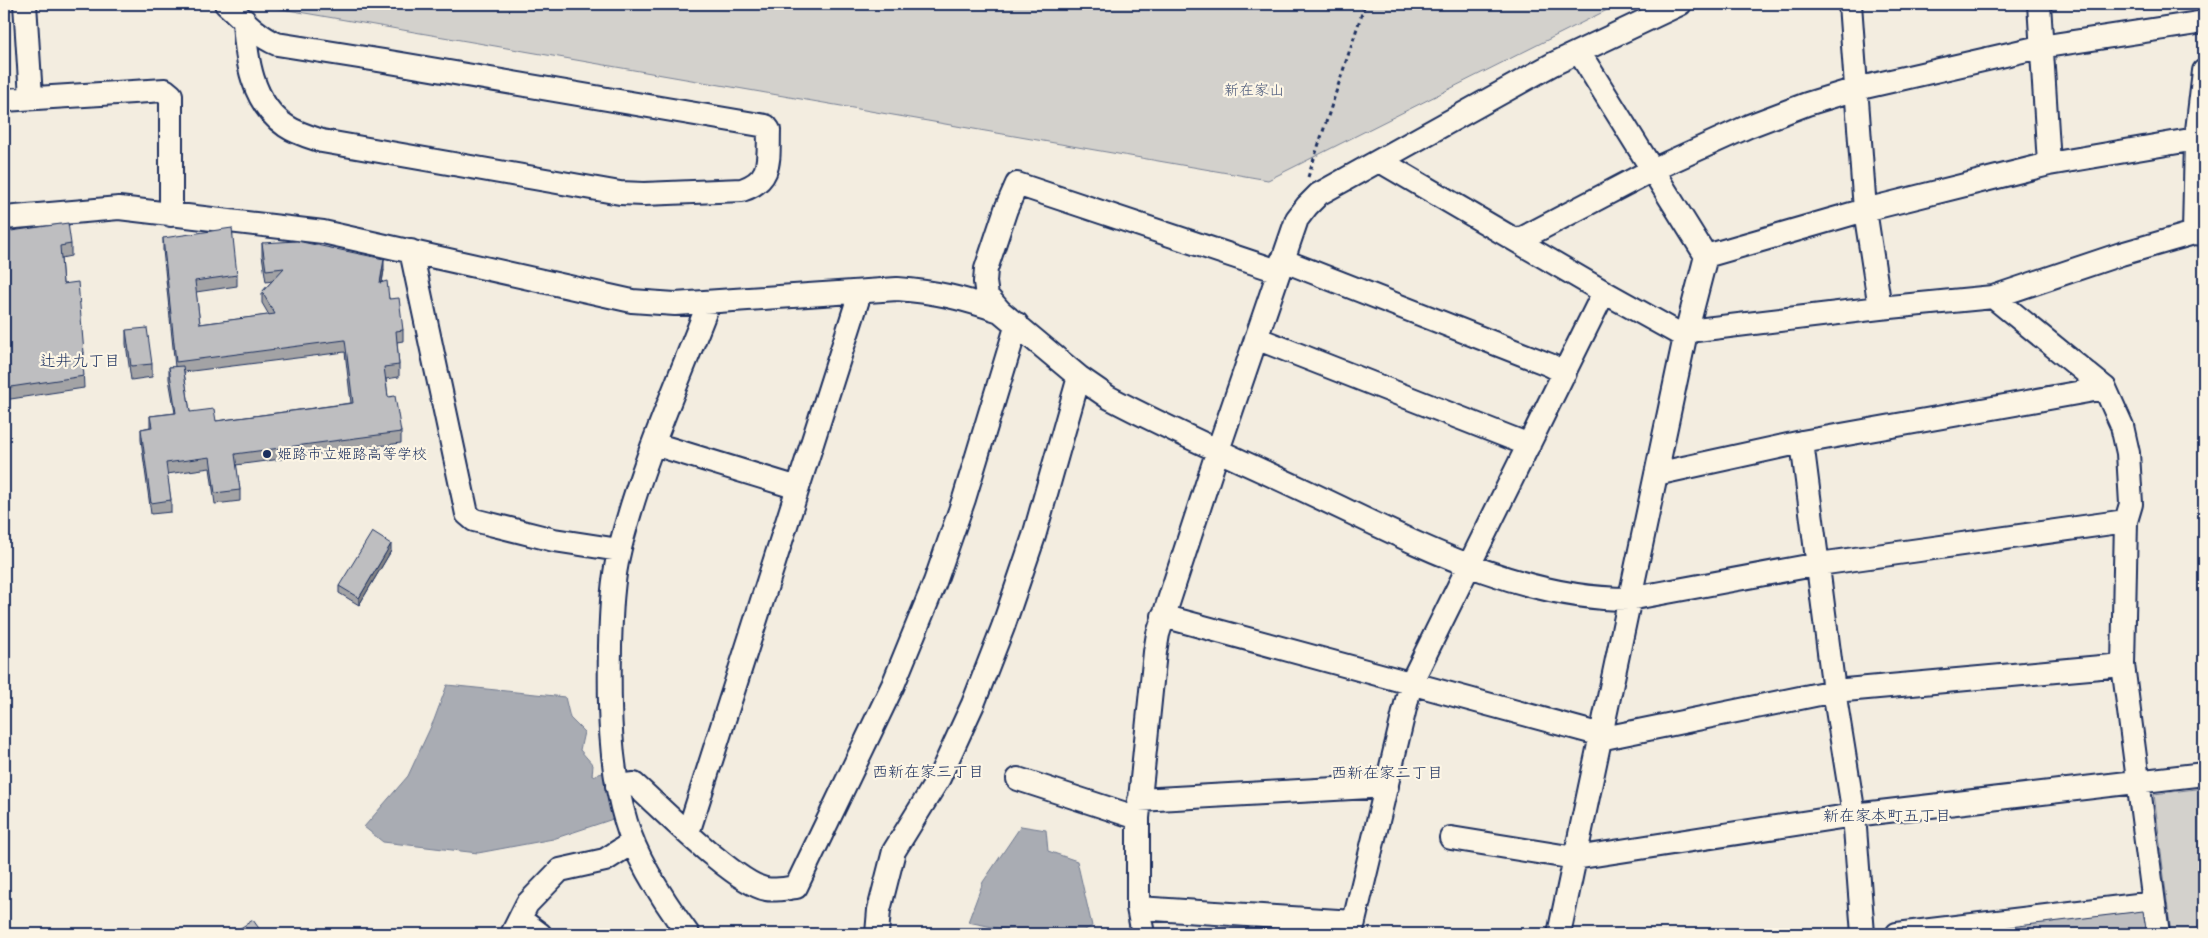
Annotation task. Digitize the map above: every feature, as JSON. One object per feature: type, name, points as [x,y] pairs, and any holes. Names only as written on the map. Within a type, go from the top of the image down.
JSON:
[{"type":"street","points":[[25,4],[31,97]]},
{"type":"street","points":[[226,4],[244,20],[265,40],[277,44],[394,62],[766,126],[769,130],[767,166],[762,179],[755,186],[742,190],[644,194],[620,193],[322,141],[288,128],[275,118],[265,106],[257,93],[246,50],[244,20]]},
{"type":"street","points":[[1143,934],[1138,908],[1138,809],[1155,652],[1163,616],[1280,265],[1297,220],[1319,194],[1553,64],[1680,4]]},
{"type":"street","points":[[1850,4],[1865,210],[1880,308]]},
{"type":"street","points":[[2039,4],[2040,47],[2049,164]]},
{"type":"street","points":[[1517,241],[1652,170],[1749,126],[1807,104],[1856,89],[2040,47],[2204,22]]},
{"type":"street","points":[[1559,934],[1686,334],[1697,284],[1706,256],[1579,52]]},
{"type":"street","points":[[1380,161],[1604,292],[1686,334],[1880,308],[1993,297],[2121,254],[2199,233],[2196,139],[2204,71]]},
{"type":"street","points":[[4,100],[165,90],[171,95],[170,215]]},
{"type":"street","points":[[1706,256],[1865,210],[2049,164],[2196,139]]},
{"type":"street","points":[[1565,373],[1550,365],[1280,265],[1017,184],[1006,209],[986,269],[984,282],[987,296],[1008,318],[1108,397],[1218,450],[1469,565],[1557,592],[1607,599],[1629,599],[1819,564],[2126,521]]},
{"type":"street","points":[[4,218],[119,208],[323,232],[632,301],[675,304],[897,290],[932,292],[965,299],[1008,318]]},
{"type":"street","points":[[411,251],[467,514],[474,520],[554,540],[619,550]]},
{"type":"street","points":[[1138,908],[1353,928],[1411,684],[1604,292]]},
{"type":"street","points":[[688,833],[860,293]]},
{"type":"street","points":[[1993,297],[2105,388],[2122,426],[2128,453],[2131,504],[2126,521],[2123,665],[2158,934]]},
{"type":"street","points":[[688,934],[666,906],[633,842],[626,824],[617,786],[609,692],[612,603],[619,550],[654,444],[709,302]]},
{"type":"street","points":[[617,786],[634,784],[688,833],[747,882],[766,890],[796,887],[893,685],[935,582],[964,499],[1008,318]]},
{"type":"street","points":[[1256,338],[1529,445]]},
{"type":"street","points":[[877,934],[879,910],[894,851],[939,778],[973,704],[1003,627],[1034,536],[1079,376]]},
{"type":"street","points":[[1656,474],[1802,442],[2105,388]]},
{"type":"street","points":[[1802,442],[1834,691],[1854,815],[1862,934]]},
{"type":"street","points":[[654,444],[798,488]]},
{"type":"street","points":[[1163,616],[1608,737],[1834,691],[2123,665]]},
{"type":"street","points":[[1451,838],[1575,858],[1854,815],[2204,774]]},
{"type":"street","points":[[1018,779],[1138,809],[1387,786]]},
{"type":"street","points":[[540,934],[516,927],[527,904],[560,870],[605,860],[633,842]]},
{"type":"street","points":[[1896,934],[2154,903]]},
{"type":"path","points":[[1307,206],[1305,187],[1365,4]]},
{"type":"green space","name":"新在家山","points":[[272,4],[1619,4],[1268,180],[276,8]]},
{"type":"green space","points":[[2204,788],[2204,934],[2171,934],[2154,794]]},
{"type":"shaded area","points":[[447,685],[565,697],[570,718],[584,732],[580,750],[593,765],[592,776],[606,772],[613,819],[553,839],[478,853],[383,842],[364,827],[408,776],[434,720]]},
{"type":"shaded area","points":[[1021,826],[1046,830],[1048,851],[1077,861],[1092,926],[1078,934],[1027,934],[968,922],[983,882]]},
{"type":"building","points":[[68,223],[71,244],[60,246],[63,284],[78,282],[84,376],[4,388],[4,232]]},
{"type":"building","points":[[232,228],[237,275],[195,281],[200,324],[275,314],[262,292],[284,268],[266,270],[262,243],[297,241],[384,259],[380,283],[387,281],[389,299],[399,298],[403,330],[396,331],[399,365],[384,367],[388,397],[395,396],[401,432],[235,454],[240,490],[215,493],[210,457],[166,463],[171,500],[151,503],[141,429],[152,427],[150,416],[176,413],[169,367],[183,366],[190,412],[214,409],[216,421],[353,403],[345,340],[176,362],[163,238]]},
{"type":"building","points":[[147,328],[152,364],[131,366],[126,330]]},
{"type":"building","points":[[372,532],[391,544],[359,598],[339,586]]},
{"type":"building","points":[[2143,911],[2147,934],[1986,934],[1985,930]]},
{"type":"building","points":[[253,920],[263,934],[231,934]]},
{"type":"place","name":"姫路市立姫路高等学校","points":[[267,454]]},
{"type":"district","name":"辻井九丁目","points":[[80,361]]},
{"type":"district","name":"西新在家三丁目","points":[[928,772]]},
{"type":"district","name":"西新在家二丁目","points":[[1387,773]]},
{"type":"district","name":"新在家本町五丁目","points":[[1887,816]]}]
